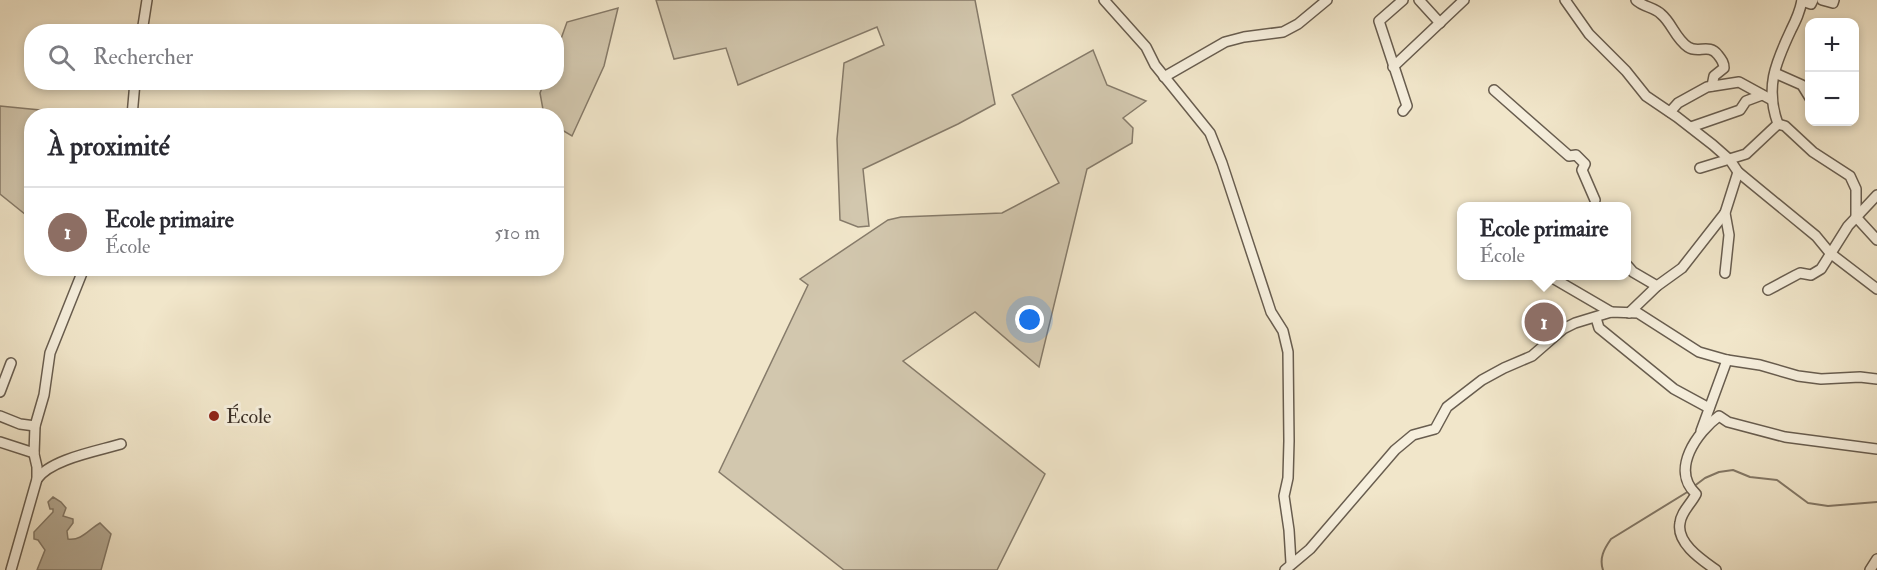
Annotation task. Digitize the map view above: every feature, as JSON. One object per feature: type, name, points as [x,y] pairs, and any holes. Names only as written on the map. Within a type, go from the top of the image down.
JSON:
[{"type":"street","points":[[143,24],[147,0]]},
{"type":"street","points":[[1104,0],[1146,47],[1152,61],[1202,123],[1216,145],[1271,312],[1285,338],[1288,352],[1289,441],[1288,478],[1284,496],[1290,530],[1288,567]]},
{"type":"street","points":[[1164,77],[1226,42],[1244,37],[1283,32],[1327,0]]},
{"type":"street","points":[[1402,111],[1407,106],[1379,21],[1403,0]]},
{"type":"street","points":[[1419,0],[1440,23]]},
{"type":"street","points":[[1393,67],[1464,0]]},
{"type":"street","points":[[1565,0],[1589,34],[1626,71],[1646,96],[1691,127],[1730,160],[1738,172],[1816,236],[1830,253],[1873,286],[1877,275]]},
{"type":"street","points":[[1636,0],[1645,7],[1659,12],[1675,36],[1688,47],[1710,48],[1715,51],[1725,65],[1714,76],[1712,86]]},
{"type":"street","points":[[1778,124],[1770,95],[1779,57],[1800,14],[1802,1],[1811,4],[1813,0]]},
{"type":"street","points":[[1822,0],[1833,3],[1834,0]]},
{"type":"street","points":[[1775,73],[1802,85],[1805,91]]},
{"type":"street","points":[[1670,112],[1682,100],[1707,87],[1742,82],[1772,100]]},
{"type":"street","points":[[133,108],[134,90]]},
{"type":"street","points":[[1494,90],[1569,156],[1575,155],[1585,164],[1582,170],[1595,200]]},
{"type":"street","points":[[1691,127],[1740,110],[1746,101],[1762,95]]},
{"type":"street","points":[[1700,168],[1730,160],[1751,151],[1778,124]]},
{"type":"street","points":[[1778,124],[1783,125],[1813,152],[1850,176],[1856,189],[1857,217],[1877,240]]},
{"type":"street","points":[[1629,313],[1657,286],[1682,267],[1725,213],[1738,172]]},
{"type":"street","points":[[1768,290],[1800,273],[1815,274],[1821,269],[1857,217],[1877,195]]},
{"type":"street","points":[[1725,213],[1729,235],[1725,273]]},
{"type":"street","points":[[1631,270],[1657,286]]},
{"type":"street","points":[[11,570],[37,479],[34,426],[44,395],[50,353],[81,276]]},
{"type":"street","points":[[1556,280],[1611,312]]},
{"type":"street","points":[[1288,567],[1310,549],[1395,450],[1413,435],[1435,429],[1447,407],[1493,373],[1532,356],[1563,329],[1575,323],[1611,312],[1638,314],[1699,352],[1727,360],[1760,364],[1798,376],[1821,379],[1860,377],[1877,379]]},
{"type":"street","points":[[1596,318],[1599,328],[1674,389],[1709,408]]},
{"type":"street","points":[[1700,436],[1727,360]]},
{"type":"street","points":[[0,392],[11,363]]},
{"type":"street","points":[[0,416],[20,424],[34,426]]},
{"type":"street","points":[[1716,570],[1685,542],[1679,524],[1696,494],[1689,485],[1684,467],[1688,455],[1710,423],[1719,416],[1728,422],[1785,437],[1877,449]]},
{"type":"street","points":[[0,442],[34,453]]},
{"type":"street","points":[[37,479],[52,466],[68,459],[122,444]]},
{"type":"street","points":[[1870,570],[1877,559]]},
{"type":"shaded area","points":[[656,0],[975,0],[995,104],[863,169],[869,226],[858,227],[840,220],[837,139],[844,63],[884,45],[877,27],[738,85],[726,48],[674,59]]},
{"type":"shaded area","points":[[618,8],[604,66],[572,136],[564,131],[564,108],[543,108],[540,93],[541,90],[564,90],[564,30],[567,22]]},
{"type":"shaded area","points":[[1093,50],[1107,85],[1146,101],[1123,118],[1133,128],[1132,143],[1087,169],[1039,367],[975,312],[903,361],[1045,474],[997,570],[844,570],[719,472],[808,285],[800,279],[888,220],[901,217],[1002,213],[1059,183],[1012,95]]},
{"type":"shaded area","points":[[0,106],[24,108],[24,213],[0,194]]},
{"type":"shaded area","points":[[53,497],[66,508],[63,516],[73,519],[67,531],[68,539],[81,536],[100,523],[111,534],[101,570],[37,570],[45,550],[38,540],[34,539],[34,532],[53,512],[48,502]]},
{"type":"waterway","points":[[1693,487],[1719,472],[1733,470],[1750,477],[1777,480],[1808,503],[1828,506],[1877,502]]},
{"type":"waterway","points":[[1603,570],[1603,554],[1611,539],[1689,491]]},
{"type":"place","name":"Ecole primaire","points":[[1544,322]]},
{"type":"place","name":"École","points":[[214,416]]}]
